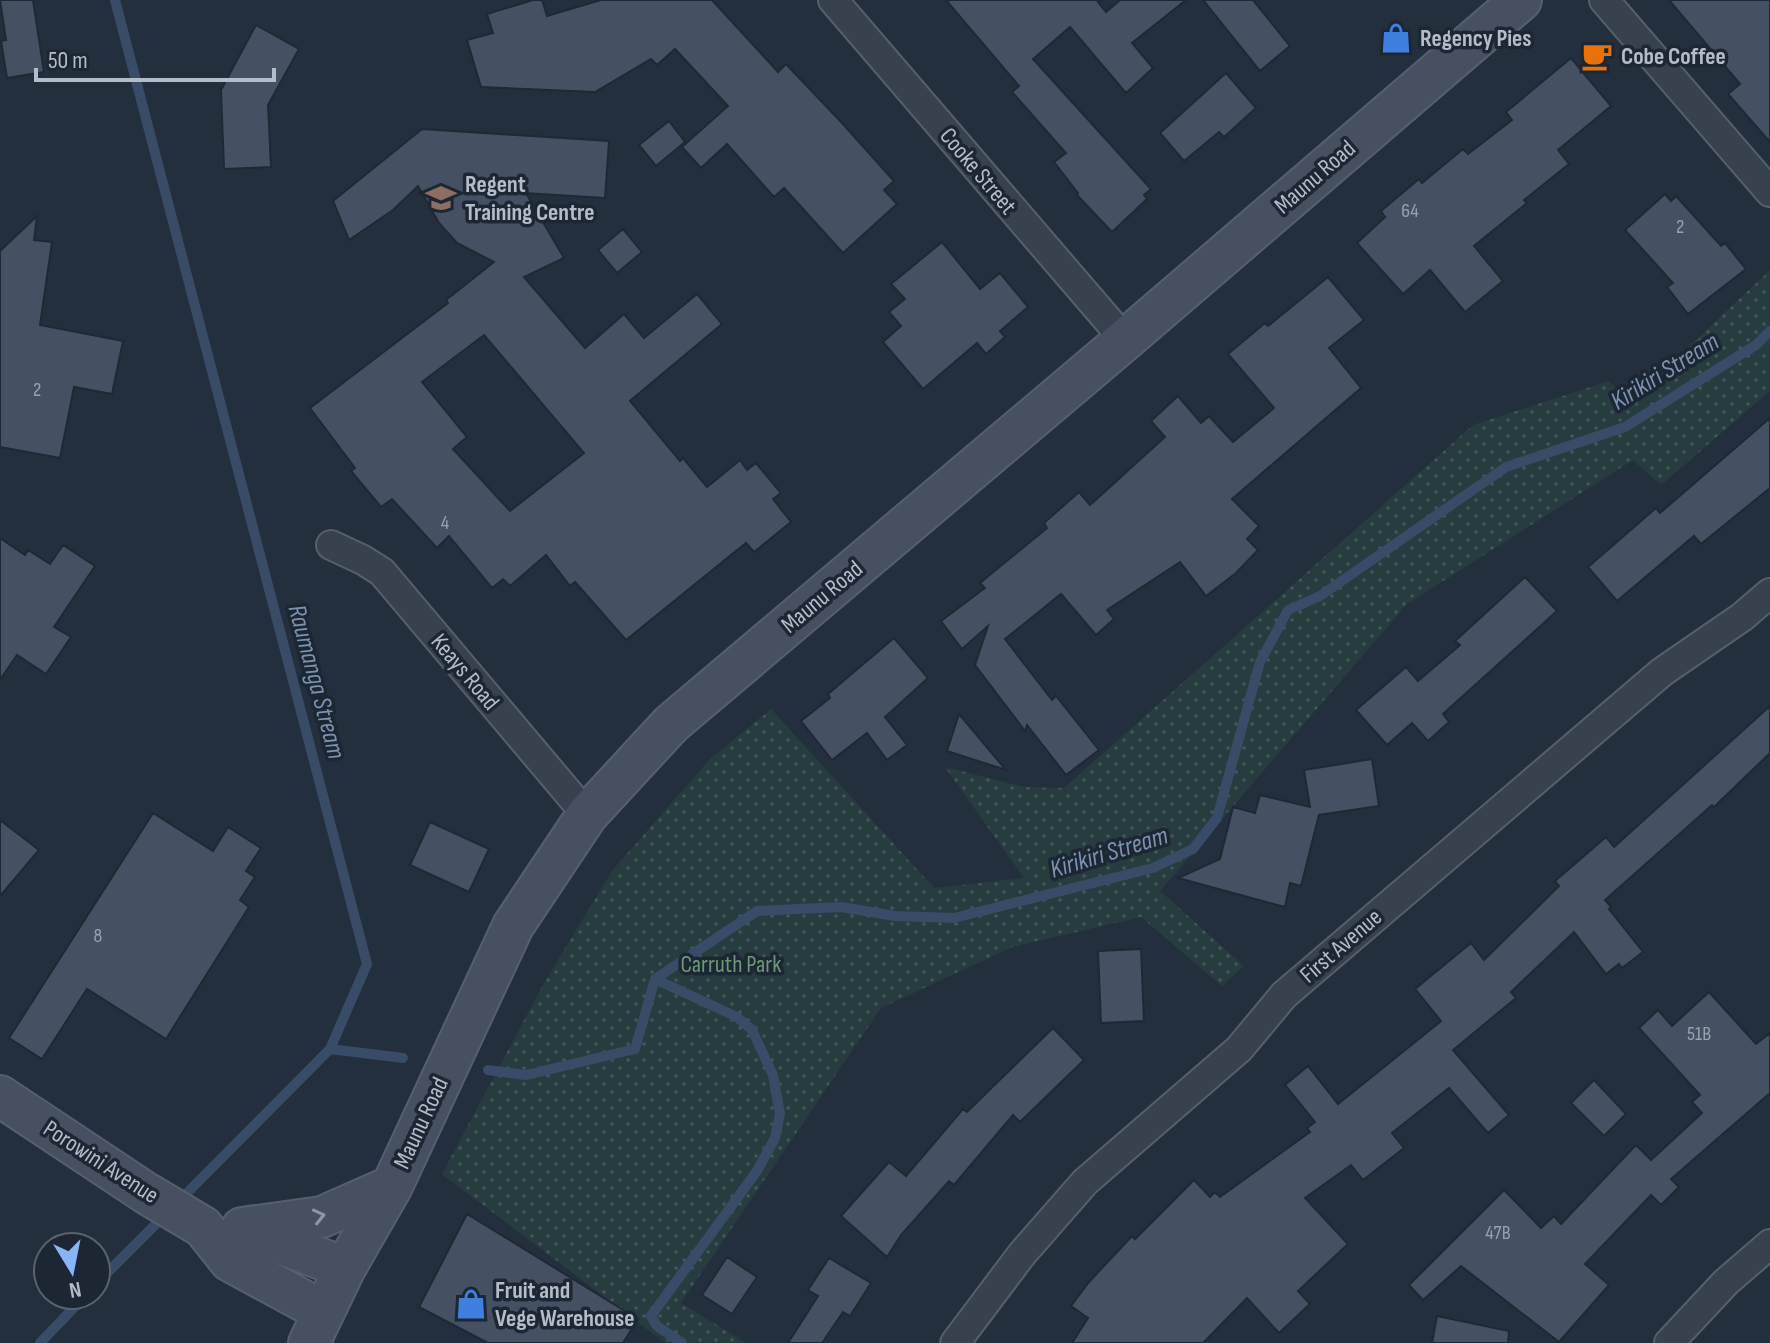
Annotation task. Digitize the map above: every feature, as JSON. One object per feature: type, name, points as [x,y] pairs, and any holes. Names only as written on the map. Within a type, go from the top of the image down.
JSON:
[{"type":"main road","name":"Maunu Road","points":[[316,1327],[345,1268],[392,1186],[513,926],[587,815],[671,724],[1521,0]]},
{"type":"main road","name":"Porowini Avenue","points":[[0,1096],[146,1193],[223,1227],[345,1268]]},
{"type":"main road","points":[[223,1227],[322,1217],[392,1186]]},
{"type":"main road","name":"Porowini Avenue","points":[[223,1227],[230,1261],[316,1327]]},
{"type":"street","name":"Cooke Street","points":[[833,0],[1125,340]]},
{"type":"street","points":[[1604,0],[1770,192]]},
{"type":"street","name":"Keays Road","points":[[331,545],[382,572],[587,815]]},
{"type":"street","name":"First Avenue","points":[[955,1343],[1022,1254],[1085,1182],[1239,1049],[1284,995],[1662,672],[1742,617],[1770,593]]},
{"type":"street","points":[[1669,1343],[1726,1282],[1770,1244]]},
{"type":"green space","name":"Carruth Park","points":[[1770,270],[1770,391],[1661,485],[1633,460],[1407,604],[1160,891],[1244,966],[1222,986],[1141,917],[1012,947],[881,1008],[681,1303],[746,1343],[665,1343],[442,1174],[543,985],[612,871],[710,759],[771,709],[934,888],[1024,878],[945,767],[1024,787],[1064,788],[1473,425],[1609,381],[1629,403]]},
{"type":"building","points":[[0,0],[33,0],[44,72],[7,78],[1,41],[6,40]]},
{"type":"building","points":[[542,0],[547,16],[601,0],[712,0],[778,72],[786,64],[842,123],[894,181],[884,190],[897,204],[843,253],[784,188],[774,197],[727,144],[701,168],[682,147],[728,106],[675,49],[657,65],[651,59],[595,92],[481,87],[467,40],[493,33],[487,14]]},
{"type":"building","points":[[946,0],[1101,0],[1098,2],[1106,12],[1120,0],[1186,0],[1132,43],[1153,68],[1126,93],[1070,27],[1033,59],[1151,189],[1144,195],[1147,199],[1112,232],[1077,195],[1054,162],[1066,153],[1012,92],[1019,86]]},
{"type":"building","points":[[1203,0],[1253,0],[1290,46],[1260,71]]},
{"type":"building","points":[[1669,0],[1770,0],[1770,142],[1728,94],[1740,84]]},
{"type":"building","points":[[256,25],[299,49],[268,105],[271,167],[224,169],[221,90]]},
{"type":"building","points":[[1571,58],[1611,106],[1558,150],[1569,164],[1474,246],[1503,281],[1465,312],[1430,270],[1403,294],[1357,243],[1385,217],[1381,211],[1419,179],[1422,183],[1463,149],[1468,154],[1512,120],[1506,112]]},
{"type":"building","points":[[1226,73],[1256,108],[1224,137],[1219,132],[1184,161],[1160,133]]},
{"type":"building","points":[[669,121],[685,142],[656,166],[639,145]]},
{"type":"building","points":[[422,129],[609,141],[605,198],[526,193],[564,258],[524,277],[585,348],[624,314],[644,338],[697,294],[722,324],[630,401],[680,461],[683,458],[707,487],[740,460],[747,470],[756,463],[781,493],[773,499],[791,522],[754,552],[746,543],[626,640],[575,582],[570,586],[546,555],[510,586],[503,579],[492,588],[449,536],[437,548],[392,499],[381,507],[351,471],[355,468],[310,408],[448,303],[446,300],[494,262],[457,243],[439,223],[418,186],[393,210],[349,240],[333,201]],"holes":[[[484,335],[584,453],[510,511],[453,449],[467,437],[422,382]]]},
{"type":"building","points":[[1665,194],[1671,201],[1676,196],[1721,246],[1725,243],[1746,269],[1688,314],[1667,287],[1673,283],[1625,230]]},
{"type":"building","points":[[37,216],[34,240],[52,242],[40,325],[123,341],[112,394],[74,387],[60,458],[0,447],[0,251]]},
{"type":"building","points":[[623,229],[642,252],[617,273],[598,250]]},
{"type":"building","points":[[942,242],[980,289],[1000,273],[1028,307],[1000,331],[1005,337],[986,354],[977,343],[923,389],[883,342],[901,326],[889,312],[905,299],[891,284]]},
{"type":"building","points":[[1328,277],[1364,320],[1329,348],[1361,388],[1232,499],[1259,526],[1247,539],[1258,550],[1236,573],[1206,596],[1180,562],[1107,610],[1114,619],[1096,635],[1061,594],[1005,639],[1052,700],[1056,696],[1099,750],[1066,775],[1027,725],[1025,731],[975,665],[988,626],[962,649],[941,621],[985,588],[980,583],[1047,528],[1044,523],[1079,492],[1090,505],[1165,437],[1151,421],[1178,396],[1201,423],[1209,416],[1233,442],[1274,408],[1228,354]]},
{"type":"building","points":[[1770,418],[1770,488],[1701,544],[1694,536],[1617,601],[1588,567],[1656,508],[1660,513]]},
{"type":"building","points":[[0,538],[25,555],[28,550],[50,564],[63,545],[95,566],[54,627],[71,637],[46,674],[17,655],[0,680]]},
{"type":"building","points":[[1525,577],[1557,611],[1443,714],[1449,722],[1428,741],[1412,723],[1387,745],[1356,710],[1406,667],[1418,681],[1460,645],[1455,641]]},
{"type":"building","points":[[894,638],[928,678],[885,717],[907,745],[887,760],[867,733],[832,760],[801,721]]},
{"type":"building","points":[[1770,706],[1770,753],[1714,807],[1712,805],[1605,900],[1643,952],[1622,968],[1619,964],[1606,974],[1574,932],[1511,992],[1516,998],[1453,1050],[1509,1115],[1488,1133],[1449,1088],[1392,1133],[1404,1148],[1363,1180],[1351,1165],[1305,1198],[1348,1244],[1298,1291],[1310,1304],[1279,1333],[1247,1298],[1203,1343],[1072,1343],[1088,1318],[1071,1306],[1132,1236],[1135,1239],[1194,1180],[1210,1197],[1215,1192],[1220,1197],[1310,1132],[1307,1128],[1315,1122],[1285,1085],[1308,1066],[1338,1104],[1441,1021],[1415,989],[1471,943],[1484,960],[1559,886],[1555,881],[1606,837],[1614,847]]},
{"type":"building","points":[[959,714],[1006,770],[947,751]]},
{"type":"building","points":[[1372,759],[1379,806],[1319,815],[1301,886],[1290,883],[1285,907],[1178,878],[1220,859],[1233,807],[1255,813],[1260,795],[1310,807],[1304,770]]},
{"type":"building","points":[[153,813],[213,851],[228,827],[261,848],[246,871],[255,877],[240,900],[249,907],[166,1039],[87,989],[42,1059],[9,1038]]},
{"type":"building","points":[[0,820],[39,850],[0,896]]},
{"type":"building","points":[[430,822],[489,849],[469,892],[410,865]]},
{"type":"building","points":[[1141,949],[1144,1021],[1101,1023],[1098,951]]},
{"type":"building","points":[[1709,992],[1756,1044],[1770,1033],[1770,1093],[1671,1179],[1679,1187],[1661,1205],[1651,1195],[1585,1264],[1609,1285],[1559,1342],[1461,1266],[1423,1300],[1409,1285],[1504,1190],[1541,1228],[1554,1216],[1561,1224],[1636,1145],[1651,1160],[1702,1113],[1692,1102],[1700,1095],[1639,1028],[1658,1010],[1672,1026]]},
{"type":"building","points":[[1053,1028],[1084,1060],[1020,1122],[1013,1115],[954,1185],[949,1181],[901,1235],[887,1257],[841,1216],[889,1162],[906,1176],[963,1109],[967,1112]]},
{"type":"building","points":[[1594,1080],[1626,1114],[1604,1136],[1571,1103]]},
{"type":"building","points":[[467,1214],[638,1319],[623,1343],[488,1343],[419,1307]]},
{"type":"building","points":[[727,1257],[757,1277],[732,1314],[702,1295]]},
{"type":"building","points":[[829,1258],[871,1283],[850,1316],[843,1312],[822,1343],[788,1343],[818,1296],[808,1290]]},
{"type":"building","points":[[1437,1316],[1509,1331],[1508,1343],[1432,1343]]},
{"type":"waterway","name":"Raumanga Stream","points":[[115,0],[367,964],[330,1049],[177,1203]]},
{"type":"waterway","name":"Kirikiri Stream","points":[[488,1070],[526,1075],[635,1049],[655,979],[757,911],[841,907],[895,916],[954,918],[1153,868],[1193,849],[1217,818],[1260,662],[1288,610],[1320,596],[1506,467],[1625,427],[1756,345],[1770,331]]},
{"type":"waterway","points":[[655,979],[737,1017],[752,1030],[773,1075],[780,1114],[775,1138],[757,1171],[651,1316],[657,1326],[682,1343]]},
{"type":"waterway","name":"Kirikiri Stream","points":[[330,1049],[403,1058]]},
{"type":"waterway","name":"Raumanga Stream","points":[[112,1268],[166,1214]]},
{"type":"waterway","name":"Raumanga Stream","points":[[40,1343],[71,1311]]},
{"type":"place","name":"Regency Pies","points":[[1396,38]]},
{"type":"place","name":"Cobe Coffee","points":[[1597,56]]},
{"type":"place","name":"Regent Training Centre","points":[[441,198]]},
{"type":"place","name":"Fruit and Vege Warehouse","points":[[471,1304]]}]
